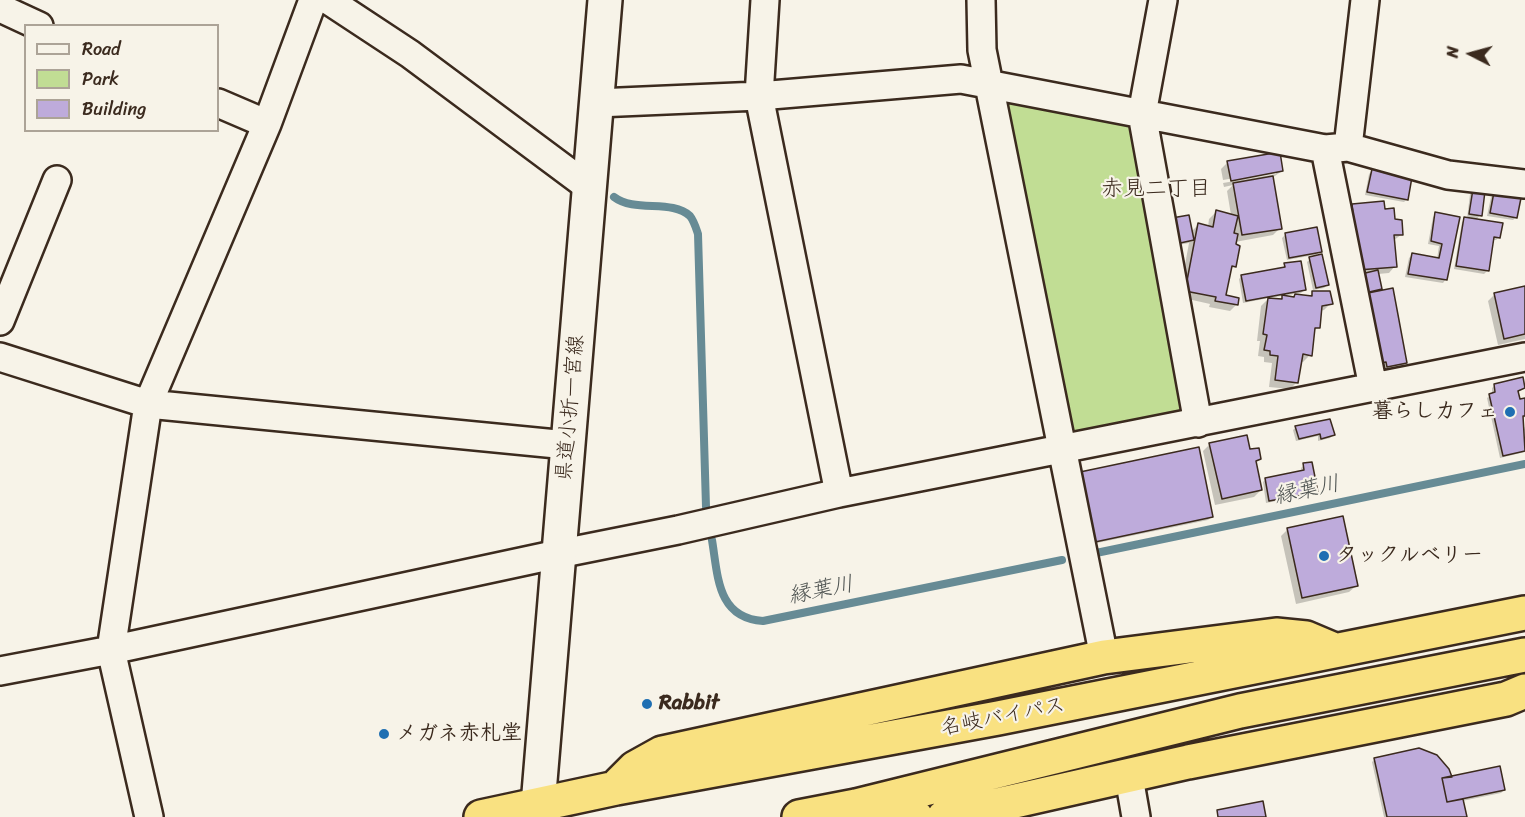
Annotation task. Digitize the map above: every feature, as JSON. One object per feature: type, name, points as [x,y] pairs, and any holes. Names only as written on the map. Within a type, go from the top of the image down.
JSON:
[{"type":"highway","name":"名岐バイパス","points":[[481,817],[538,810],[616,788],[998,718],[1525,613]]},
{"type":"highway","points":[[616,788],[635,768],[662,753],[1104,657],[1276,635],[1306,638],[1336,651]]},
{"type":"highway","points":[[799,817],[856,806],[1240,711],[1525,655]]},
{"type":"highway","points":[[998,718],[1042,672]]},
{"type":"highway","points":[[944,817],[1188,762],[1506,699],[1525,691]]},
{"type":"highway","points":[[1188,762],[1240,711]]},
{"type":"highway","points":[[856,806],[891,816],[915,817]]},
{"type":"main road","name":"県道小折一宮線","points":[[538,810],[605,0]]},
{"type":"street","points":[[148,817],[111,650],[148,404],[267,124],[313,0]]},
{"type":"street","points":[[328,0],[410,54],[590,188]]},
{"type":"street","points":[[765,0],[759,96],[839,493]]},
{"type":"street","points":[[981,0],[982,50],[1104,657]]},
{"type":"street","points":[[1163,0],[1142,114],[1198,423]]},
{"type":"street","points":[[1365,0],[1337,148],[1373,387]]},
{"type":"street","points":[[0,8],[35,24]]},
{"type":"street","points":[[597,103],[759,96],[961,80],[1337,148],[1448,175],[1525,184]]},
{"type":"street","points":[[219,103],[267,124]]},
{"type":"street","points":[[0,321],[57,180]]},
{"type":"street","points":[[0,357],[148,404],[567,445]]},
{"type":"street","points":[[0,671],[111,650],[678,530],[839,493],[1525,357]]},
{"type":"street","points":[[1129,777],[1136,817]]},
{"type":"green space","points":[[1007,100],[1131,125],[1185,409],[1072,432]]},
{"type":"building","points":[[1280,152],[1283,171],[1231,181],[1227,161]]},
{"type":"building","points":[[1372,169],[1412,177],[1408,200],[1367,192]]},
{"type":"building","points":[[1273,176],[1282,229],[1242,235],[1233,183]]},
{"type":"building","points":[[1473,189],[1485,191],[1482,216],[1469,214]]},
{"type":"building","points":[[1494,192],[1521,198],[1517,218],[1490,213]]},
{"type":"building","points":[[1384,201],[1385,209],[1394,208],[1395,219],[1402,220],[1403,235],[1394,235],[1397,267],[1358,270],[1352,204]]},
{"type":"building","points":[[1216,210],[1238,216],[1234,233],[1238,234],[1236,244],[1240,246],[1236,267],[1232,266],[1226,295],[1239,298],[1238,305],[1215,301],[1216,297],[1185,291],[1198,223],[1213,227]]},
{"type":"building","points":[[1435,212],[1460,217],[1447,280],[1408,274],[1412,253],[1439,258],[1442,244],[1431,241]]},
{"type":"building","points":[[1189,215],[1194,240],[1171,245],[1166,219]]},
{"type":"building","points":[[1464,217],[1503,223],[1500,238],[1494,237],[1489,271],[1456,266]]},
{"type":"building","points":[[1317,227],[1322,252],[1289,258],[1285,233]]},
{"type":"building","points":[[1322,254],[1329,285],[1316,288],[1309,257]]},
{"type":"building","points":[[1301,261],[1306,290],[1246,301],[1241,275],[1285,267],[1284,263]]},
{"type":"building","points":[[1378,270],[1382,289],[1365,293],[1361,274]]},
{"type":"building","points":[[1525,286],[1525,334],[1504,339],[1494,293]]},
{"type":"building","points":[[1393,288],[1407,363],[1387,367],[1386,362],[1376,364],[1363,294]]},
{"type":"building","points":[[1312,291],[1330,291],[1333,304],[1322,306],[1320,328],[1315,328],[1312,356],[1303,354],[1298,383],[1275,380],[1278,356],[1270,355],[1270,351],[1264,350],[1267,335],[1263,334],[1268,298],[1282,299],[1282,295],[1294,297],[1295,294],[1312,296]]},
{"type":"building","points":[[1523,377],[1525,388],[1518,391],[1520,399],[1525,398],[1525,416],[1523,416],[1525,451],[1503,456],[1489,394],[1495,392],[1494,384]]},
{"type":"building","points":[[1330,419],[1335,435],[1321,439],[1320,434],[1299,439],[1295,426]]},
{"type":"building","points":[[1247,435],[1250,449],[1259,448],[1261,459],[1256,461],[1262,490],[1222,499],[1209,443]]},
{"type":"building","points":[[1199,447],[1213,517],[1095,542],[1080,472]]},
{"type":"building","points":[[1312,462],[1318,492],[1269,501],[1265,478],[1304,470],[1303,463]]},
{"type":"building","points":[[1343,516],[1358,586],[1302,598],[1287,528]]},
{"type":"building","points":[[1419,748],[1437,755],[1449,769],[1452,777],[1442,778],[1447,802],[1463,799],[1467,817],[1387,817],[1374,758]]},
{"type":"building","points":[[1500,766],[1505,790],[1447,802],[1442,778]]},
{"type":"building","points":[[1263,801],[1266,817],[1218,817],[1217,810]]},
{"type":"waterway","name":"縁葉川","points":[[614,197],[632,204],[682,211],[690,216],[698,234],[706,507]]},
{"type":"waterway","name":"縁葉川","points":[[1096,553],[1525,464]]},
{"type":"waterway","name":"縁葉川","points":[[712,540],[719,581],[728,604],[736,612],[748,618],[763,621],[1062,560]]},
{"type":"place","name":"暮らしカフェ","points":[[1510,412]]},
{"type":"place","name":"タックルベリー","points":[[1324,556]]},
{"type":"place","name":"Rabbit","points":[[647,704]]},
{"type":"place","name":"メガネ赤札堂","points":[[384,734]]},
{"type":"district","name":"赤見二丁目","points":[[1156,189]]}]
